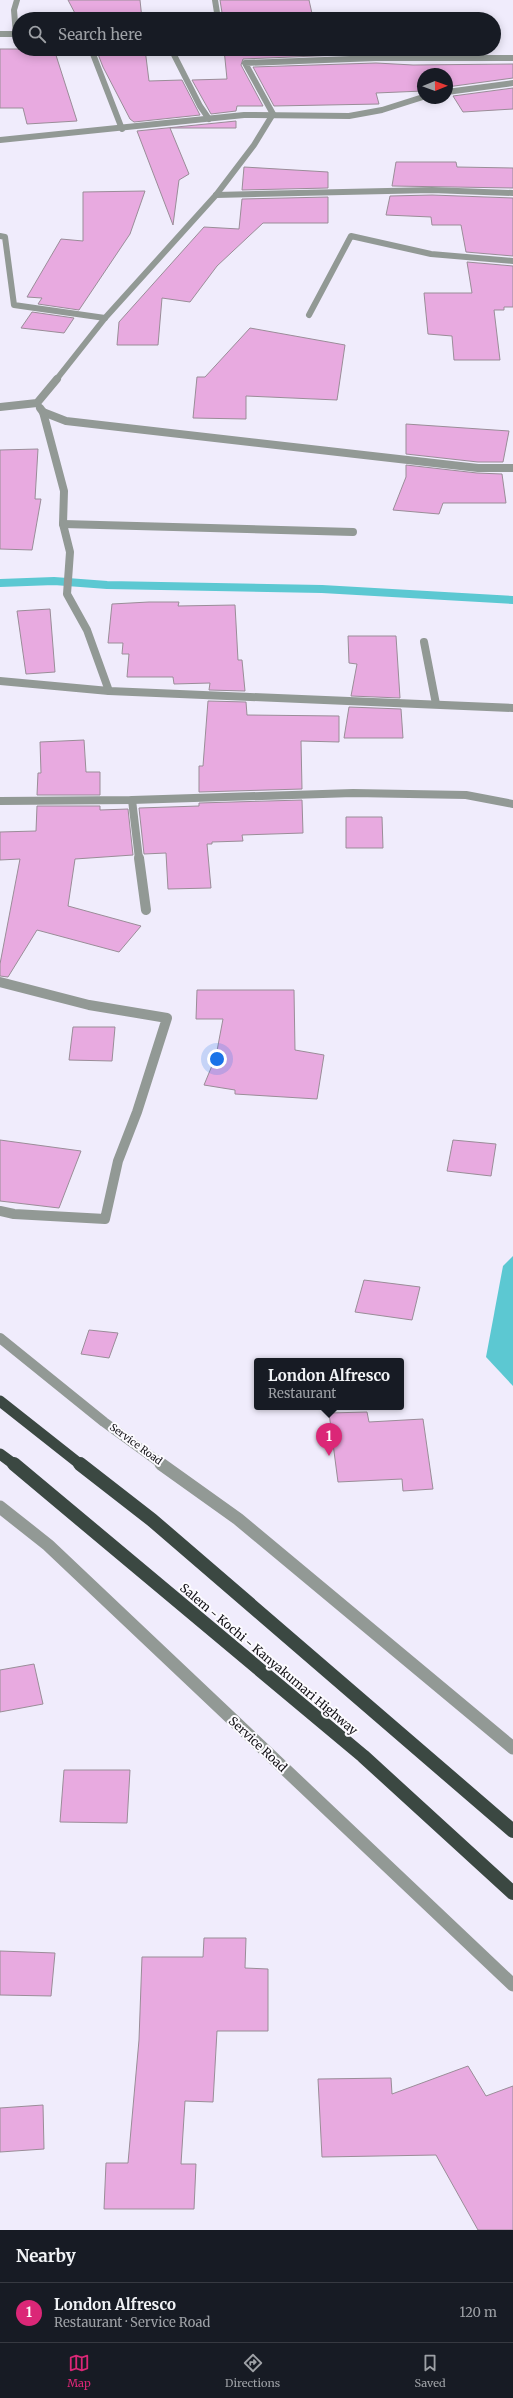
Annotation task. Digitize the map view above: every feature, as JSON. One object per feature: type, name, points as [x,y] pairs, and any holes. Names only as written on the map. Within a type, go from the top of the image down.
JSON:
[{"type":"highway","points":[[0,1401],[152,1520],[513,1831]]},
{"type":"highway","name":"Salem - Kochi - Kanyakumari Highway","points":[[0,1454],[20,1468],[363,1756],[513,1894]]},
{"type":"street","points":[[14,12],[17,0]]},
{"type":"street","points":[[215,0],[217,12]]},
{"type":"street","points":[[0,34],[12,34]]},
{"type":"street","points":[[94,56],[122,129]]},
{"type":"street","points":[[175,56],[200,106],[209,120]]},
{"type":"street","points":[[273,114],[262,97],[246,63],[376,58],[513,58]]},
{"type":"street","points":[[453,91],[513,83]]},
{"type":"street","points":[[0,140],[273,114],[349,116],[382,110],[417,99]]},
{"type":"street","points":[[0,407],[37,403],[105,318],[184,228],[216,195],[254,145],[273,114]]},
{"type":"street","points":[[216,195],[432,190],[513,194]]},
{"type":"street","points":[[0,236],[5,237],[14,305],[105,318]]},
{"type":"street","points":[[309,315],[351,236],[431,254],[513,261]]},
{"type":"street","points":[[37,403],[43,412],[64,491],[63,524],[70,552],[66,594],[87,630],[99,659],[109,691]]},
{"type":"street","points":[[43,412],[66,421],[478,468],[513,468]]},
{"type":"street","points":[[63,524],[353,532]]},
{"type":"street","points":[[424,642],[436,704]]},
{"type":"street","points":[[0,681],[109,691],[228,698],[436,704],[513,708]]},
{"type":"street","points":[[0,802],[132,800],[354,793],[466,795],[513,804]]},
{"type":"street","points":[[132,800],[146,910]]},
{"type":"street","points":[[0,982],[89,1005],[167,1018],[137,1112],[118,1161],[105,1219],[14,1214],[0,1211]]},
{"type":"street","name":"Service Road","points":[[0,1338],[104,1422],[238,1519],[513,1748]]},
{"type":"street","name":"Service Road","points":[[0,1507],[48,1545],[513,1985]]},
{"type":"water","points":[[513,1256],[513,1386],[486,1357],[503,1266]]},
{"type":"building","points":[[68,0],[140,0],[141,12],[74,12]]},
{"type":"building","points":[[220,0],[309,0],[312,12],[222,12]]},
{"type":"building","points":[[0,49],[12,49],[12,56],[56,56],[77,121],[27,124],[23,108],[0,108]]},
{"type":"building","points":[[99,56],[146,56],[149,81],[182,80],[200,115],[134,122],[130,119]]},
{"type":"building","points":[[225,56],[316,56],[243,59],[241,65],[263,106],[237,106],[236,111],[211,114],[192,80],[227,79]]},
{"type":"building","points":[[376,63],[413,65],[513,64],[513,78],[453,86],[453,68],[417,68],[417,91],[376,93],[379,104],[274,106],[253,67]]},
{"type":"building","points":[[513,88],[513,109],[463,112],[453,96]]},
{"type":"building","points":[[236,121],[236,128],[170,128],[189,174],[179,180],[173,225],[137,131]]},
{"type":"building","points":[[396,162],[456,162],[457,167],[513,168],[513,188],[392,186]]},
{"type":"building","points":[[244,167],[328,172],[328,188],[242,190]]},
{"type":"building","points":[[145,191],[130,234],[79,310],[38,304],[42,298],[27,297],[61,239],[83,241],[83,192]]},
{"type":"building","points":[[432,195],[513,198],[513,256],[466,252],[461,225],[432,225],[431,217],[386,215],[390,196]]},
{"type":"building","points":[[328,197],[328,223],[263,223],[217,266],[190,302],[162,298],[158,345],[117,345],[119,322],[204,227],[239,229],[242,199]]},
{"type":"building","points":[[467,262],[513,266],[513,307],[504,307],[504,310],[494,310],[500,360],[454,360],[452,336],[428,334],[424,293],[472,293]]},
{"type":"building","points":[[32,312],[74,318],[64,333],[21,328]]},
{"type":"building","points":[[250,328],[345,345],[337,400],[246,396],[246,419],[193,418],[197,377],[205,377]]},
{"type":"building","points":[[406,424],[509,431],[503,462],[478,462],[406,454]]},
{"type":"building","points":[[38,449],[35,499],[41,499],[32,550],[0,549],[0,450]]},
{"type":"building","points":[[406,465],[477,473],[502,474],[506,503],[443,503],[439,514],[393,510],[406,477]]},
{"type":"building","points":[[179,602],[178,606],[235,605],[238,660],[242,660],[245,691],[209,690],[210,683],[174,684],[173,677],[127,677],[129,654],[122,654],[123,643],[108,643],[112,604]]},
{"type":"building","points":[[50,609],[55,672],[26,674],[17,611]]},
{"type":"building","points":[[348,636],[396,636],[400,698],[351,696],[357,664],[349,663]]},
{"type":"building","points":[[208,701],[246,702],[247,715],[339,716],[339,742],[301,741],[302,789],[199,792],[199,766],[203,766]]},
{"type":"building","points":[[349,707],[401,709],[403,738],[344,738]]},
{"type":"building","points":[[84,740],[86,772],[100,772],[100,795],[37,795],[38,773],[41,773],[40,742]]},
{"type":"building","points":[[302,800],[303,833],[242,835],[243,841],[212,842],[212,844],[207,844],[211,888],[168,889],[166,853],[144,854],[139,808],[199,806],[199,803]]},
{"type":"building","points":[[37,806],[100,806],[100,810],[128,809],[133,855],[75,859],[68,906],[141,926],[119,952],[37,930],[8,977],[0,976],[0,964],[20,859],[0,860],[0,832],[36,831]]},
{"type":"building","points":[[346,817],[382,817],[383,848],[346,848]]},
{"type":"building","points":[[197,990],[294,990],[295,1050],[324,1055],[317,1099],[235,1094],[235,1090],[204,1085],[216,1056],[223,1019],[196,1019]]},
{"type":"building","points":[[73,1027],[115,1027],[112,1061],[69,1060]]},
{"type":"building","points":[[0,1140],[81,1151],[59,1208],[0,1201]]},
{"type":"building","points":[[453,1140],[496,1144],[491,1176],[447,1171]]},
{"type":"building","points":[[364,1280],[420,1287],[412,1320],[355,1312]]},
{"type":"building","points":[[89,1330],[118,1333],[109,1358],[81,1354]]},
{"type":"building","points":[[367,1412],[369,1422],[423,1419],[433,1489],[403,1491],[402,1479],[338,1482],[329,1413]]},
{"type":"building","points":[[34,1664],[43,1704],[0,1712],[0,1670]]},
{"type":"building","points":[[64,1770],[130,1770],[127,1823],[60,1822]]},
{"type":"building","points":[[204,1938],[246,1938],[245,1968],[268,1969],[268,2031],[217,2031],[213,2102],[185,2101],[181,2164],[196,2164],[194,2209],[104,2209],[106,2163],[128,2163],[139,2040],[142,1957],[203,1957]]},
{"type":"building","points":[[0,1951],[55,1953],[51,1996],[0,1995]]},
{"type":"building","points":[[468,2066],[486,2096],[513,2086],[513,2230],[478,2230],[436,2155],[322,2157],[318,2079],[391,2078],[392,2094]]},
{"type":"building","points":[[43,2105],[44,2149],[0,2152],[0,2108]]},
{"type":"waterway","points":[[0,583],[54,581],[107,585],[322,589],[513,600]]},
{"type":"place","name":"London Alfresco","points":[[329,1456]]}]
